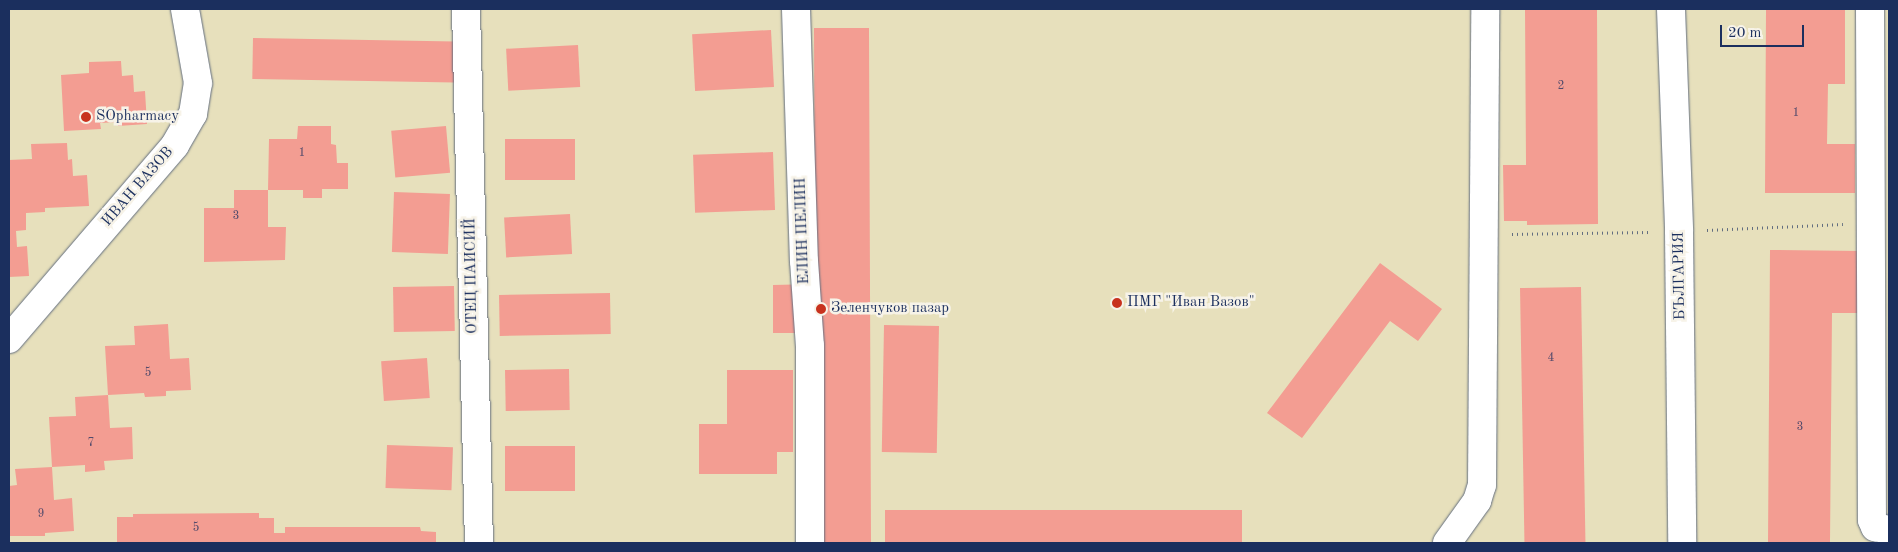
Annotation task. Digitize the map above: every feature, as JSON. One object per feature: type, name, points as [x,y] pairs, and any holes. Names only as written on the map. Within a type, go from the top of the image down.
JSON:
[{"type":"street","name":"ИВАН ВАЗОВ","points":[[9,339],[175,145],[193,114],[198,83],[185,9]]},
{"type":"street","name":"ОТЕЦ ПАИСИЙ","points":[[466,9],[479,543]]},
{"type":"street","name":"ЕЛИН ПЕЛИН","points":[[796,9],[804,261],[810,346],[810,543]]},
{"type":"street","points":[[1447,543],[1478,501],[1482,485],[1485,9]]},
{"type":"street","name":"БЪЛГАРИЯ","points":[[1671,9],[1679,231],[1682,543]]},
{"type":"street","points":[[1870,9],[1872,520],[1875,527],[1889,530]]},
{"type":"building","points":[[1525,9],[1597,9],[1598,224],[1527,225],[1527,221],[1504,221],[1503,165],[1526,165]]},
{"type":"building","points":[[1766,9],[1845,9],[1845,84],[1828,84],[1827,144],[1855,144],[1855,193],[1765,193]]},
{"type":"building","name":"Зеленчуков пазар","points":[[814,28],[869,28],[871,543],[818,543],[817,333],[773,333],[773,285],[815,284]]},
{"type":"building","points":[[771,30],[774,87],[695,91],[692,34]]},
{"type":"building","points":[[253,38],[455,42],[454,83],[252,79]]},
{"type":"building","points":[[578,45],[580,87],[508,91],[506,49]]},
{"type":"building","points":[[121,61],[122,76],[133,75],[134,92],[145,91],[147,124],[118,126],[118,122],[100,123],[101,129],[64,131],[61,75],[89,73],[89,62]]},
{"type":"building","points":[[298,126],[331,126],[331,144],[336,145],[337,163],[348,163],[348,189],[322,189],[322,198],[303,198],[303,190],[268,190],[269,139],[297,139]]},
{"type":"building","points":[[446,126],[450,173],[395,178],[391,131]]},
{"type":"building","points":[[505,139],[575,139],[575,180],[505,180]]},
{"type":"building","points":[[67,143],[68,160],[72,159],[73,176],[87,175],[89,206],[45,208],[45,212],[26,213],[26,230],[16,231],[17,247],[27,246],[29,276],[9,277],[9,160],[32,159],[31,144]]},
{"type":"building","points":[[773,152],[775,210],[695,213],[693,155]]},
{"type":"building","points":[[234,190],[268,190],[268,227],[286,227],[285,260],[204,262],[204,208],[234,208]]},
{"type":"building","points":[[394,192],[450,194],[448,254],[392,252]]},
{"type":"building","points":[[570,214],[572,254],[506,257],[504,217]]},
{"type":"building","points":[[1770,250],[1861,251],[1860,313],[1832,313],[1830,543],[1768,543]]},
{"type":"building","points":[[1380,263],[1442,309],[1418,341],[1390,321],[1302,438],[1267,413]]},
{"type":"building","points":[[454,286],[455,331],[394,332],[393,287]]},
{"type":"building","points":[[1581,287],[1585,543],[1524,543],[1520,288]]},
{"type":"building","points":[[610,293],[611,334],[500,336],[499,295]]},
{"type":"building","points":[[168,324],[170,359],[189,358],[191,390],[166,391],[166,396],[145,397],[144,393],[108,395],[105,346],[135,345],[134,326]]},
{"type":"building","points":[[884,325],[939,326],[937,453],[882,452]]},
{"type":"building","points":[[427,358],[430,398],[384,401],[381,361]]},
{"type":"building","points":[[569,369],[570,410],[506,411],[505,370]]},
{"type":"building","points":[[727,370],[793,370],[793,452],[777,452],[777,474],[699,474],[699,424],[727,424]]},
{"type":"building","points":[[108,395],[110,428],[132,427],[133,459],[104,461],[105,470],[85,472],[85,465],[52,467],[49,417],[76,416],[75,397]]},
{"type":"building","points":[[387,445],[453,447],[451,490],[385,488]]},
{"type":"building","points":[[505,446],[575,446],[575,491],[505,491]]},
{"type":"building","points":[[52,467],[54,500],[72,498],[74,531],[45,533],[45,536],[9,536],[9,486],[17,485],[15,469]]},
{"type":"building","points":[[885,510],[1242,510],[1242,543],[885,543]]},
{"type":"building","points":[[259,513],[259,518],[274,518],[274,533],[285,533],[285,527],[420,527],[421,531],[436,532],[436,543],[117,543],[117,517],[133,517],[133,514]]},
{"type":"place","name":"SOpharmacy","points":[[86,117]]},
{"type":"place","name":"ПМГ \"Иван Вазов\"","points":[[1117,303]]},
{"type":"place","name":"Зеленчуков пазар","points":[[821,309]]}]
